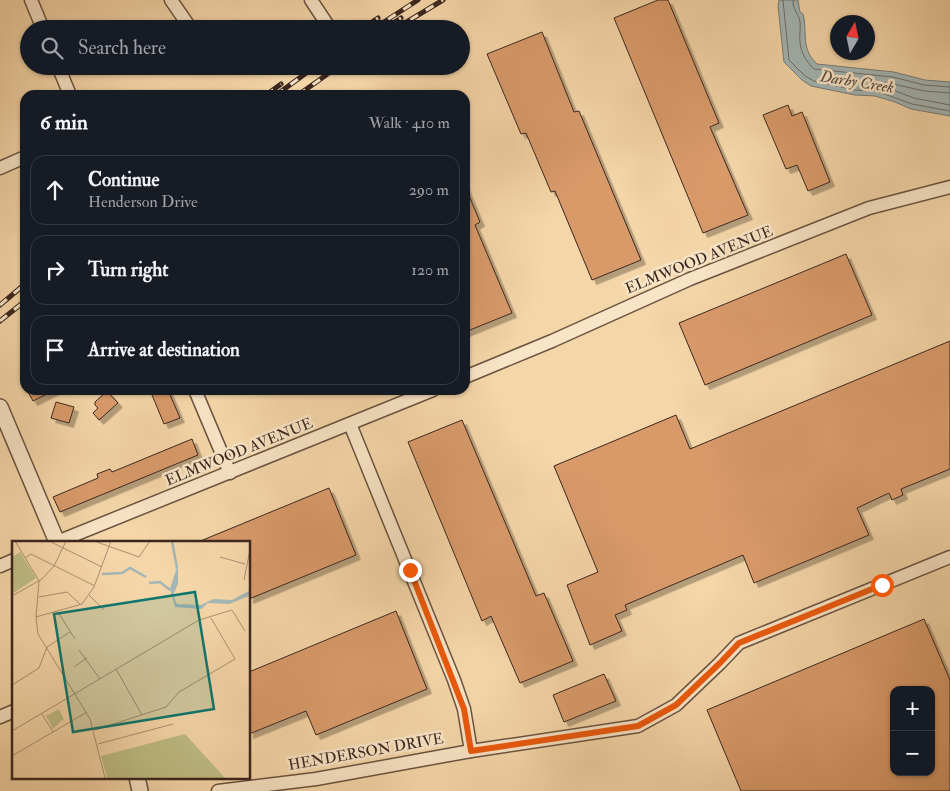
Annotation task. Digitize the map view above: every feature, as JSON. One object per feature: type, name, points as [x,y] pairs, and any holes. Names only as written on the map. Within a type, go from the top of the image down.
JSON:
[{"type":"street","points":[[31,0],[39,20]]},
{"type":"street","points":[[171,0],[185,20]]},
{"type":"street","points":[[311,0],[324,20]]},
{"type":"street","points":[[62,75],[68,90]]},
{"type":"street","points":[[0,168],[20,159]]},
{"type":"street","name":"ELMWOOD AVENUE","points":[[470,375],[552,341],[690,279],[869,208],[950,187]]},
{"type":"street","points":[[197,395],[230,473]]},
{"type":"street","name":"ELMWOOD AVENUE","points":[[60,541],[421,395]]},
{"type":"street","points":[[0,407],[57,541]]},
{"type":"street","points":[[350,424],[454,680],[464,709],[471,751]]},
{"type":"street","name":"HENDERSON DRIVE","points":[[218,791],[316,779],[471,751],[638,726],[676,705],[739,643],[950,557]]},
{"type":"street","points":[[0,566],[12,561]]},
{"type":"street","points":[[0,716],[12,712]]},
{"type":"street","points":[[137,778],[140,791]]},
{"type":"water","name":"Darby Creek","points":[[779,0],[798,0],[800,12],[803,14],[806,46],[817,64],[894,72],[925,80],[950,82],[950,116],[911,109],[875,96],[855,95],[811,86],[802,80],[784,62]]},
{"type":"building","points":[[658,0],[668,0],[719,123],[710,127],[748,215],[703,233],[614,18]]},
{"type":"building","points":[[542,32],[574,112],[579,111],[641,260],[592,280],[555,191],[551,192],[526,133],[521,134],[487,54]]},
{"type":"building","points":[[788,105],[792,116],[802,112],[830,182],[808,191],[797,165],[786,169],[763,115]]},
{"type":"building","points":[[470,198],[480,222],[475,225],[512,313],[470,330]]},
{"type":"building","points":[[846,254],[872,315],[705,385],[679,323]]},
{"type":"building","points":[[950,341],[950,469],[901,489],[903,495],[892,500],[889,493],[857,508],[869,535],[754,583],[743,555],[625,605],[627,610],[615,615],[622,631],[590,645],[567,585],[598,572],[554,466],[676,415],[690,449]]},
{"type":"building","points":[[30,395],[45,395],[33,401]]},
{"type":"building","points":[[103,395],[111,395],[118,403],[99,420],[93,413],[98,408],[95,402]]},
{"type":"building","points":[[152,395],[170,395],[180,418],[164,424]]},
{"type":"building","points":[[56,402],[74,407],[69,423],[51,418]]},
{"type":"building","points":[[462,420],[536,596],[544,593],[573,661],[520,683],[491,616],[482,621],[408,442]]},
{"type":"building","points":[[192,439],[198,455],[60,512],[53,497],[98,478],[97,474],[110,469],[112,472]]},
{"type":"building","points":[[329,488],[356,555],[250,599],[250,541],[200,541]]},
{"type":"building","points":[[396,611],[427,689],[316,735],[306,711],[250,734],[250,672]]},
{"type":"building","points":[[924,619],[950,680],[950,791],[741,791],[707,710]]},
{"type":"building","points":[[604,674],[616,701],[564,722],[553,695]]},
{"type":"railway","points":[[387,20],[418,0]]},
{"type":"railway","points":[[410,20],[443,0]]},
{"type":"railway","points":[[283,90],[304,75]]},
{"type":"railway","points":[[305,90],[326,75]]},
{"type":"railway","points":[[273,90],[281,84]]},
{"type":"railway","points":[[0,305],[20,288]]},
{"type":"railway","points":[[0,321],[20,305]]},
{"type":"route","points":[[410,570],[464,709],[471,751],[638,726],[676,705],[739,643],[882,585]]}]
